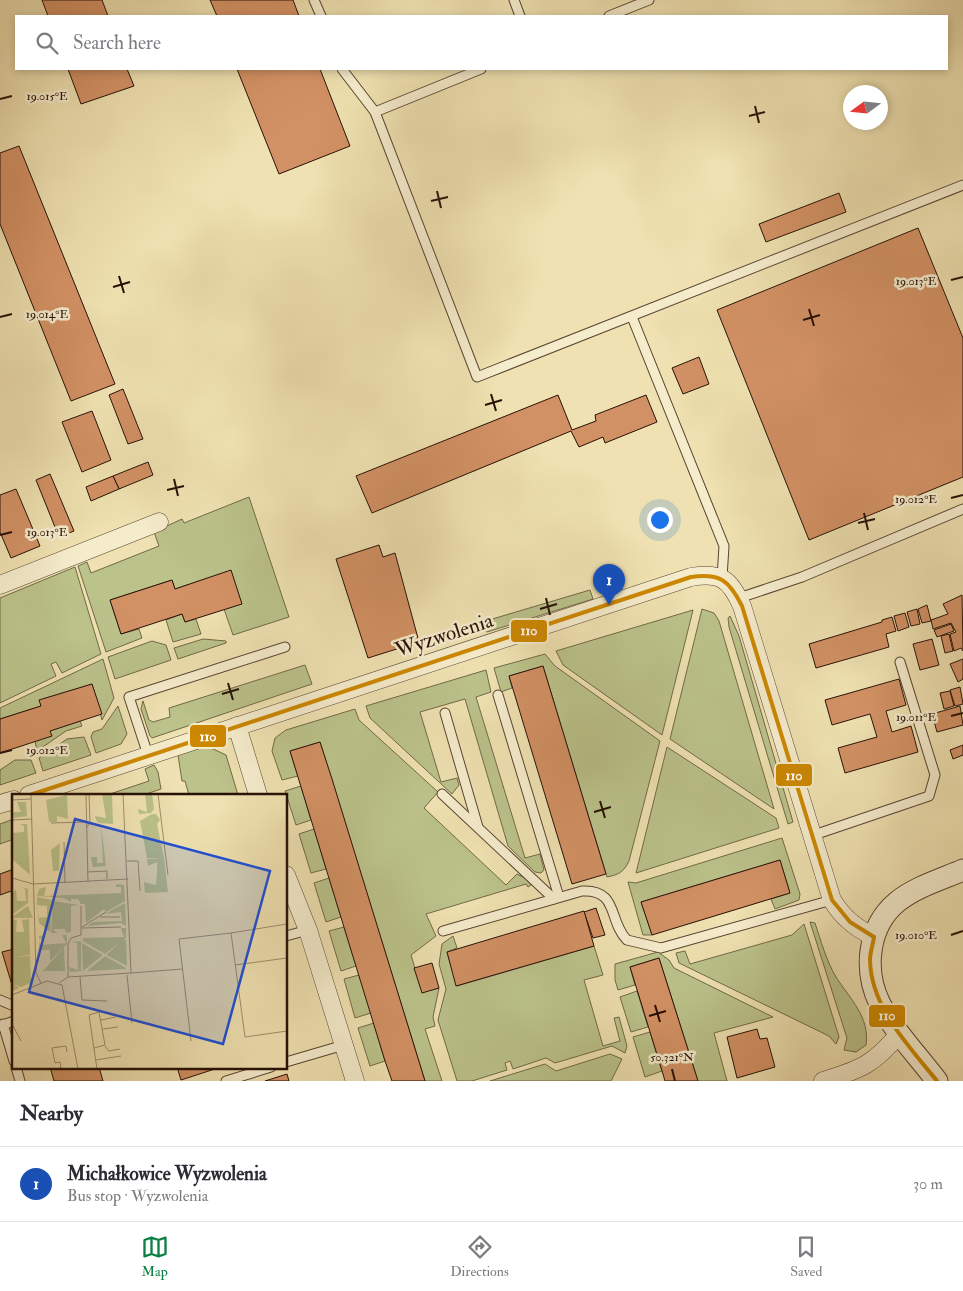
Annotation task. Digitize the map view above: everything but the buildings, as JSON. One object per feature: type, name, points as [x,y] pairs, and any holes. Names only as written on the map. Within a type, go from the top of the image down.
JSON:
[{"type":"street","points":[[0,585],[159,522]]},
{"type":"street","name":"Wyzwolenia","points":[[32,794],[691,577],[708,575],[722,578]]},
{"type":"street","points":[[722,578],[729,583],[739,598],[832,900],[839,912],[857,928],[874,937]]},
{"type":"street","points":[[237,726],[258,794]]},
{"type":"street","points":[[937,1081],[880,1004],[872,981],[870,958],[874,937],[882,918],[898,901],[963,870]]},
{"type":"street","points":[[288,880],[308,930],[355,1081]]},
{"type":"street","points":[[823,1081],[856,1071],[874,1061],[900,1033]]},
{"type":"lane","points":[[314,0],[321,15]]},
{"type":"lane","points":[[514,0],[520,15]]},
{"type":"lane","points":[[612,15],[649,0]]},
{"type":"lane","points":[[343,70],[375,112],[477,377],[963,185]]},
{"type":"lane","points":[[375,112],[479,70]]},
{"type":"lane","points":[[632,317],[724,546],[722,578]]},
{"type":"lane","points":[[739,598],[802,577],[963,509]]},
{"type":"lane","points":[[148,755],[129,697],[285,647]]},
{"type":"lane","points":[[812,836],[930,796],[935,775],[900,662]]},
{"type":"lane","points":[[498,695],[556,898]]},
{"type":"lane","points":[[445,713],[478,827]]},
{"type":"lane","points":[[442,794],[556,898]]},
{"type":"lane","points":[[443,931],[582,890],[593,890],[603,895],[611,904],[617,926],[627,940],[661,948],[832,900]]},
{"type":"lane","points":[[288,935],[308,930]]},
{"type":"lane","points":[[0,1000],[12,1005]]},
{"type":"lane","points":[[2,1025],[12,1055]]},
{"type":"lane","points":[[288,1061],[344,1045]]},
{"type":"lane","points":[[16,1068],[20,1081]]},
{"type":"lane","points":[[226,1081],[268,1068]]},
{"type":"green space","points":[[249,497],[289,617],[233,635],[224,609],[231,571],[175,589],[172,580],[110,600],[121,634],[139,629],[142,638],[106,652],[78,566],[87,562],[91,573],[159,546],[154,532],[182,519],[184,523]]},
{"type":"green space","points":[[75,567],[101,654],[62,673],[56,662],[51,664],[56,676],[0,703],[0,598]]},
{"type":"green space","points":[[590,590],[593,599],[487,632],[483,629],[484,623],[489,620]]},
{"type":"green space","points":[[702,609],[714,613],[719,621],[774,809],[670,739]]},
{"type":"green space","points":[[693,610],[662,735],[563,665],[556,651]]},
{"type":"green space","points":[[182,614],[185,622],[196,619],[201,634],[173,642],[166,620]]},
{"type":"green space","points":[[730,616],[739,636],[793,822],[788,824],[729,627],[728,618]]},
{"type":"green space","points":[[203,639],[226,641],[226,643],[178,659],[174,648]]},
{"type":"green space","points":[[152,641],[166,645],[171,660],[115,679],[108,657]]},
{"type":"green space","points":[[545,654],[555,666],[660,741],[629,861],[623,870],[614,875],[607,877],[543,666],[509,676],[512,688],[501,692],[494,668]]},
{"type":"green space","points":[[103,659],[114,698],[102,720],[92,684],[40,700],[41,706],[0,719],[0,708]]},
{"type":"green space","points":[[305,665],[312,684],[152,738],[150,736],[141,709],[143,701],[149,720],[153,722],[170,717],[169,708]]},
{"type":"green space","points":[[486,670],[491,692],[476,697],[525,858],[540,854],[544,870],[541,873],[535,872],[508,846],[465,699],[420,712],[441,782],[457,778],[459,785],[452,794],[370,718],[366,706]]},
{"type":"green space","points":[[118,706],[127,734],[121,744],[96,753],[91,737],[93,732],[102,729]]},
{"type":"green space","points":[[355,709],[359,720],[438,792],[424,808],[506,885],[517,874],[529,880],[531,885],[528,887],[526,884],[426,914],[436,936],[411,955],[422,992],[439,988],[433,1017],[435,1026],[425,1029],[442,1081],[425,1081],[320,742],[290,751],[298,776],[282,780],[272,751],[275,738],[286,730]]},
{"type":"green space","points":[[80,721],[82,726],[66,731],[37,751],[35,741],[50,731]]},
{"type":"green space","points":[[84,737],[91,755],[43,771],[39,758],[67,739]]},
{"type":"green space","points":[[203,747],[211,748],[226,755],[238,794],[189,794],[185,781],[182,781],[178,755]]},
{"type":"green space","points":[[667,747],[776,818],[779,828],[636,873]]},
{"type":"green space","points":[[15,760],[31,760],[36,773],[0,785],[0,770]]},
{"type":"green space","points":[[154,765],[158,772],[161,789],[146,794],[110,794],[149,781],[145,769]]},
{"type":"green space","points":[[301,786],[311,820],[296,825],[288,800],[288,794],[285,791]]},
{"type":"green space","points":[[12,820],[12,840],[0,844],[0,824]]},
{"type":"green space","points":[[314,829],[326,869],[311,873],[299,834]]},
{"type":"green space","points":[[782,838],[800,894],[799,900],[775,909],[771,899],[790,893],[780,860],[641,902],[652,935],[643,935],[628,882],[636,883]]},
{"type":"green space","points":[[329,878],[341,917],[326,922],[314,883]]},
{"type":"green space","points":[[810,922],[815,923],[832,971],[862,1017],[865,1026],[866,1045],[856,1052],[844,1050],[847,1038]]},
{"type":"green space","points":[[804,924],[839,1037],[836,1044],[829,1036],[679,963],[676,953],[685,951],[690,964],[792,935]]},
{"type":"green space","points":[[344,927],[356,966],[341,971],[329,931]]},
{"type":"green space","points":[[453,936],[457,948],[447,952],[457,986],[594,946],[603,975],[584,980],[603,1046],[620,1041],[614,1018],[619,1017],[627,1046],[625,1053],[612,1046],[555,1063],[546,1058],[513,1069],[510,1061],[505,1063],[507,1070],[472,1081],[457,1081],[438,1020],[446,989],[439,964],[442,944]]},
{"type":"green space","points":[[658,952],[669,960],[674,968],[773,1017],[714,1033],[727,1081],[698,1081],[659,958],[630,967],[635,985],[618,990],[615,980],[615,964]]},
{"type":"green space","points":[[359,975],[371,1013],[355,1018],[344,979]]},
{"type":"green space","points":[[637,991],[648,1027],[631,1032],[620,997]]},
{"type":"green space","points":[[374,1023],[385,1061],[370,1066],[358,1028]]},
{"type":"green space","points":[[650,1032],[662,1071],[645,1077],[633,1037]]},
{"type":"green space","points":[[610,1054],[622,1059],[611,1081],[490,1081],[545,1064],[556,1071]]},
{"type":"transit line","name":"110","points":[[33,794],[691,577],[709,576],[723,580],[728,584],[742,606],[832,900],[850,922],[874,937]]},
{"type":"transit line","name":"110","points":[[874,937],[870,960],[872,978],[877,994],[893,1025],[937,1081]]},
{"type":"place","name":"Michałkowice Wyzwolenia","points":[[609,605]]}]
